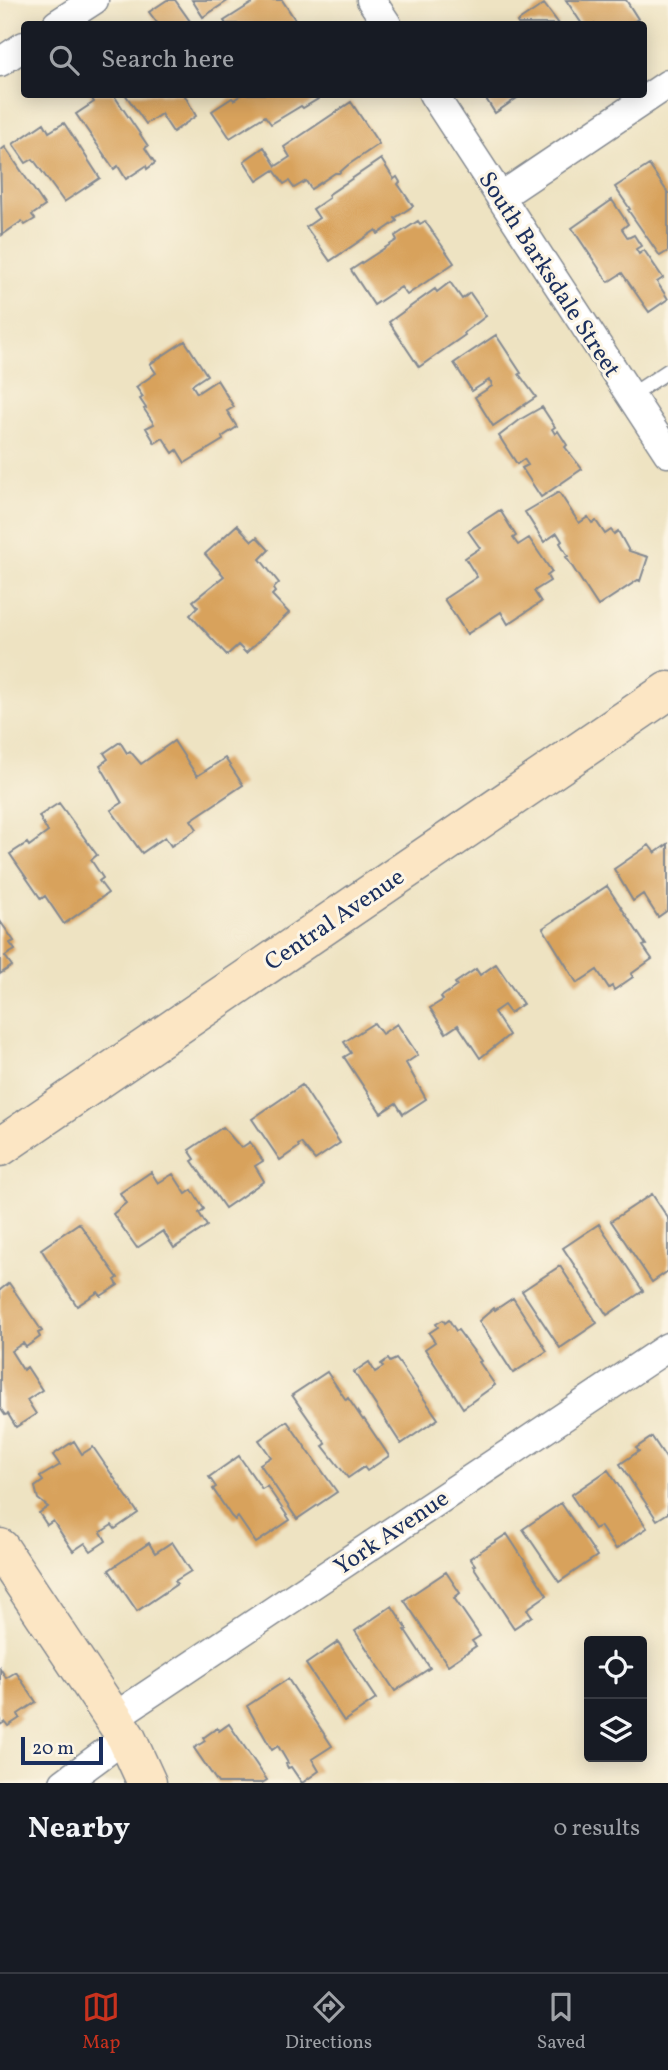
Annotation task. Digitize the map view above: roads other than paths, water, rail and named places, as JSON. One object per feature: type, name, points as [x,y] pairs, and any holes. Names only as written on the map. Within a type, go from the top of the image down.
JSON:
[{"type":"main road","name":"Central Avenue","points":[[0,1147],[668,691]]},
{"type":"main road","points":[[0,1548],[119,1727],[147,1783]]},
{"type":"street","points":[[62,21],[94,0]]},
{"type":"street","points":[[371,0],[385,21]]},
{"type":"street","points":[[0,62],[21,48]]},
{"type":"street","points":[[500,197],[668,84]]},
{"type":"street","name":"South Barksdale Street","points":[[436,98],[668,453]]},
{"type":"street","name":"York Avenue","points":[[64,1783],[119,1727],[668,1347]]},
{"type":"lane","points":[[630,396],[668,371]]}]
